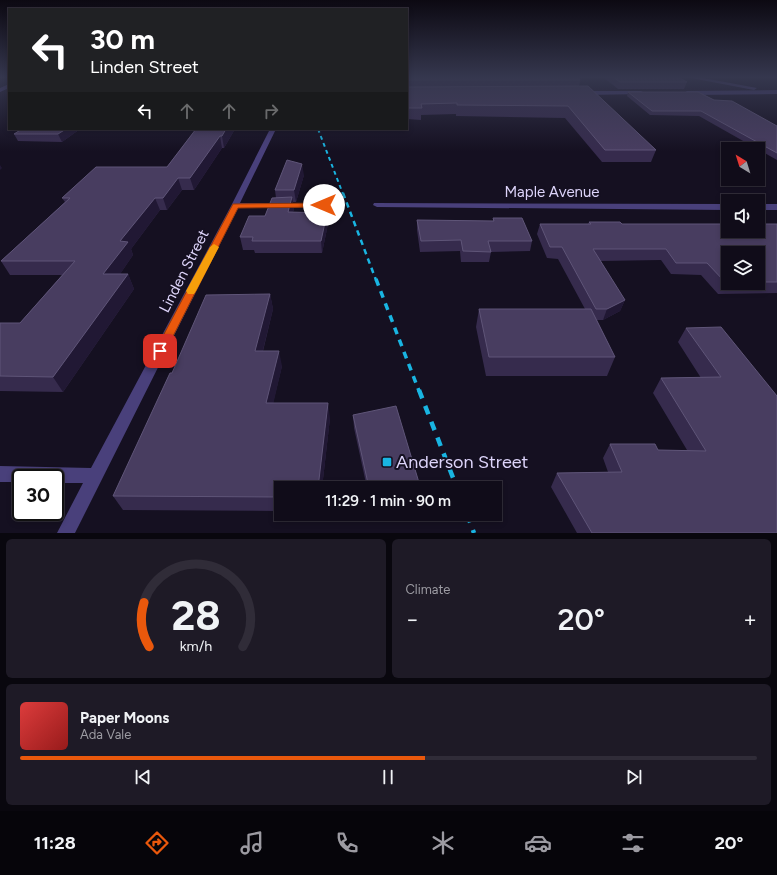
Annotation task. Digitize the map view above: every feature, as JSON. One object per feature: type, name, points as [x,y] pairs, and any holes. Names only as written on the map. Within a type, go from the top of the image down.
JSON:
[{"type":"street","name":"Linden Street","points":[[66,533],[273,130]]},
{"type":"street","points":[[235,206],[324,205]]},
{"type":"street","name":"Maple Avenue","points":[[377,205],[721,207]]},
{"type":"street","points":[[765,207],[777,207]]},
{"type":"street","points":[[0,474],[95,476]]},
{"type":"building","points":[[408,102],[605,102],[656,150],[605,150],[568,106],[457,105],[457,103],[421,104],[422,108],[408,108]]},
{"type":"building","points":[[640,102],[734,102],[777,126],[777,153],[765,146],[765,142],[757,142],[701,111],[652,111]]},
{"type":"building","points":[[20,130],[64,130],[58,134],[14,134]]},
{"type":"building","points":[[195,130],[225,130],[190,178],[178,178],[163,198],[155,198],[120,241],[128,242],[103,274],[128,274],[53,377],[0,376],[0,323],[20,323],[75,261],[1,261],[70,198],[62,198],[96,167],[167,167]]},
{"type":"building","points":[[287,160],[302,164],[294,190],[275,190]]},
{"type":"building","points":[[292,197],[288,212],[327,213],[321,241],[252,241],[253,237],[240,237],[249,216],[265,216],[272,198]]},
{"type":"building","points":[[493,218],[522,218],[532,241],[488,241],[491,252],[463,251],[461,240],[421,241],[417,220],[494,221]]},
{"type":"building","points":[[589,222],[620,222],[622,224],[721,224],[721,238],[765,238],[765,224],[777,224],[777,282],[765,282],[765,246],[721,246],[721,278],[707,263],[676,263],[666,249],[593,249],[625,300],[607,309],[596,309],[562,247],[550,247],[540,224],[591,224]]},
{"type":"building","points":[[270,294],[255,351],[279,351],[266,403],[328,403],[319,481],[274,481],[274,497],[113,496],[170,373],[172,373],[206,295]]},
{"type":"building","points":[[479,309],[591,309],[615,357],[489,357]]},
{"type":"building","points":[[721,327],[777,396],[777,533],[592,533],[557,473],[622,472],[610,444],[655,444],[658,450],[706,451],[661,378],[721,377],[686,328]]},
{"type":"building","points":[[396,406],[418,481],[367,481],[353,415]]},
{"type":"railway","points":[[318,130],[343,194]]},
{"type":"railway","points":[[343,193],[376,280]]},
{"type":"railway","points":[[376,279],[419,391]]},
{"type":"railway","points":[[419,390],[454,481]]},
{"type":"railway","points":[[470,521],[474,533]]},
{"type":"slow traffic","points":[[191,291],[214,247]]},
{"type":"place","name":"Anderson Street","points":[[387,462]]},
{"type":"route","points":[[160,351],[235,206],[324,205]]}]
